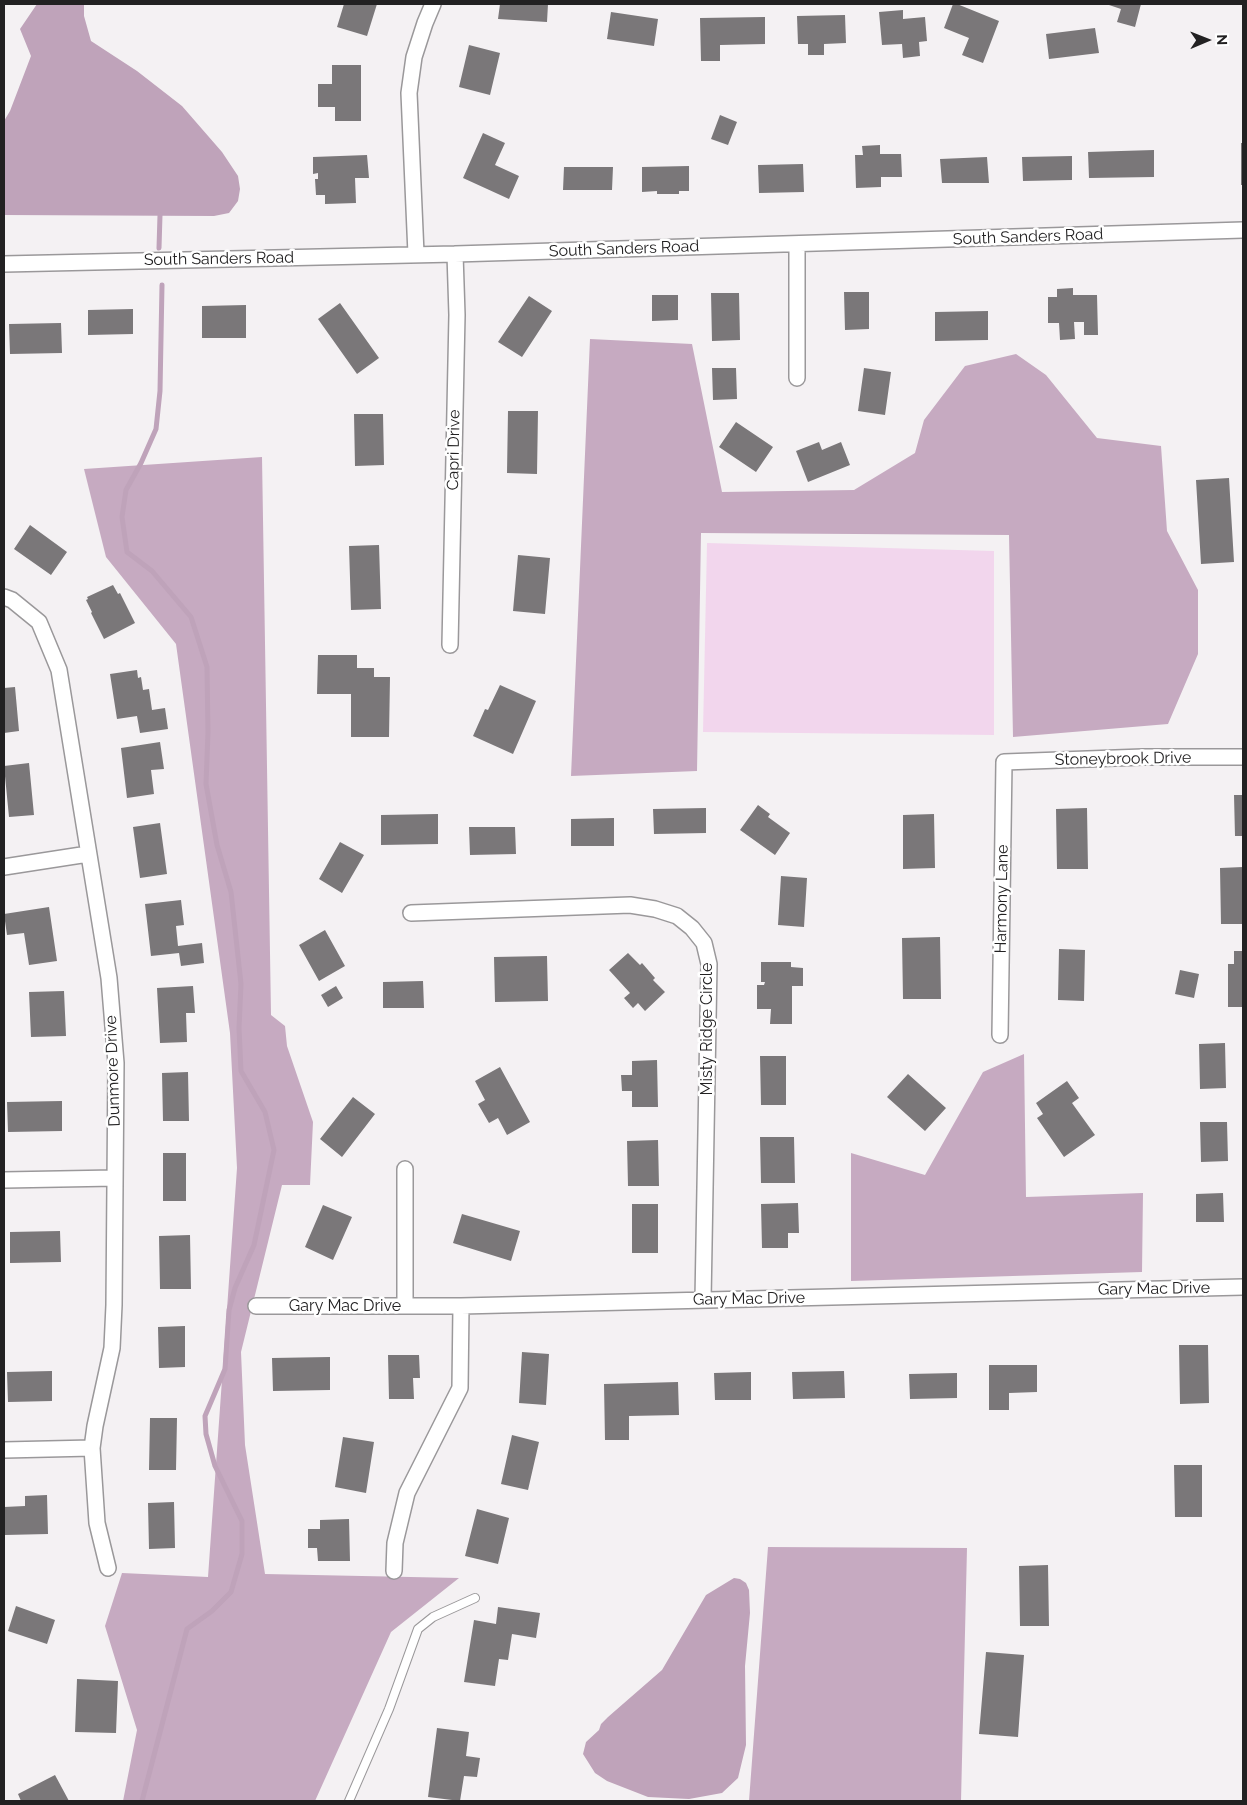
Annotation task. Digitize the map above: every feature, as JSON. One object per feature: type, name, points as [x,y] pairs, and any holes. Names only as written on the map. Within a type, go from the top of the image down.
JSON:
[{"type":"street","points":[[416,254],[410,93],[414,57],[424,23],[434,4]]},
{"type":"street","name":"South Sanders Road","points":[[4,264],[455,254],[1243,230]]},
{"type":"street","points":[[797,244],[797,378]]},
{"type":"street","name":"Capri Drive","points":[[450,645],[457,316],[455,254]]},
{"type":"street","name":"Dunmore Drive","points":[[4,597],[12,600],[40,622],[59,670],[109,978],[116,1063],[112,1348],[92,1448],[97,1522],[108,1568]]},
{"type":"street","name":"Stoneybrook Drive","points":[[1004,762],[1143,757],[1243,757]]},
{"type":"street","name":"Harmony Lane","points":[[1000,1036],[1004,762]]},
{"type":"street","points":[[4,868],[88,854]]},
{"type":"street","name":"Misty Ridge Circle","points":[[411,912],[630,905],[655,909],[677,916],[692,928],[704,943],[709,964],[703,1300]]},
{"type":"street","points":[[405,1169],[405,1305]]},
{"type":"street","points":[[4,1180],[115,1178]]},
{"type":"street","name":"Gary Mac Drive","points":[[256,1306],[461,1306],[1243,1287]]},
{"type":"street","points":[[394,1571],[395,1543],[407,1493],[460,1388],[461,1306]]},
{"type":"street","points":[[4,1450],[92,1448]]},
{"type":"lane","points":[[349,1801],[389,1708],[418,1629],[433,1617],[476,1598]]},
{"type":"shaded area","points":[[37,4],[84,4],[84,16],[91,41],[137,71],[182,106],[222,152],[238,176],[240,189],[238,201],[229,213],[214,216],[4,215],[4,121],[10,111],[31,56],[20,29]]},
{"type":"shaded area","points":[[590,339],[692,344],[722,492],[854,490],[915,453],[924,420],[965,366],[1016,354],[1046,375],[1097,438],[1161,446],[1167,531],[1198,590],[1198,654],[1168,724],[1013,737],[1009,535],[701,533],[697,771],[571,776]]},
{"type":"shaded area","points":[[262,457],[271,1015],[285,1026],[287,1046],[313,1122],[310,1185],[282,1185],[241,1352],[245,1445],[265,1574],[459,1578],[391,1632],[315,1801],[123,1801],[137,1730],[105,1626],[122,1573],[208,1577],[237,1168],[230,1033],[176,644],[106,557],[84,469]]},
{"type":"shaded area","points":[[707,543],[994,551],[994,735],[703,732]]},
{"type":"shaded area","points":[[1024,1054],[1026,1197],[1143,1193],[1142,1272],[851,1281],[851,1153],[925,1175],[983,1072]]},
{"type":"shaded area","points":[[768,1547],[967,1548],[961,1801],[749,1801]]},
{"type":"shaded area","points":[[734,1578],[746,1583],[749,1590],[750,1613],[745,1666],[746,1745],[738,1778],[722,1793],[689,1799],[648,1797],[607,1781],[595,1773],[583,1754],[586,1742],[599,1730],[601,1724],[608,1717],[662,1670],[706,1595]]},
{"type":"building","points":[[344,4],[377,4],[367,36],[337,27]]},
{"type":"building","points":[[500,4],[548,4],[547,22],[498,19]]},
{"type":"building","points":[[953,4],[999,21],[983,63],[962,55],[969,38],[944,28]]},
{"type":"building","points":[[1106,4],[1141,4],[1135,27],[1117,22],[1121,9]]},
{"type":"building","points":[[903,10],[903,19],[925,17],[927,41],[919,42],[920,56],[903,58],[902,44],[882,45],[879,12]]},
{"type":"building","points":[[611,12],[658,19],[654,46],[607,39]]},
{"type":"building","points":[[845,15],[846,43],[824,44],[824,55],[808,55],[808,44],[798,44],[797,16]]},
{"type":"building","points":[[765,17],[765,44],[720,45],[720,61],[701,61],[700,18]]},
{"type":"building","points":[[1095,28],[1099,53],[1049,59],[1046,34]]},
{"type":"building","points":[[469,45],[500,53],[490,95],[459,87]]},
{"type":"building","points":[[332,65],[361,65],[361,121],[335,121],[335,107],[318,107],[318,84],[332,84]]},
{"type":"building","points":[[720,115],[737,122],[728,145],[711,139]]},
{"type":"building","points":[[483,133],[505,143],[495,165],[519,176],[509,199],[463,178]]},
{"type":"building","points":[[1241,143],[1243,143],[1243,185],[1241,185]]},
{"type":"building","points":[[880,145],[880,154],[901,154],[902,177],[881,177],[881,187],[856,188],[855,155],[863,155],[862,146]]},
{"type":"building","points":[[1154,150],[1154,177],[1089,178],[1088,152]]},
{"type":"building","points":[[367,155],[369,178],[355,178],[356,203],[325,204],[325,195],[316,195],[315,179],[318,179],[318,173],[313,174],[313,157]]},
{"type":"building","points":[[1072,156],[1072,180],[1023,181],[1022,157]]},
{"type":"building","points":[[987,157],[989,183],[942,183],[940,159]]},
{"type":"building","points":[[803,164],[804,192],[759,193],[758,165]]},
{"type":"building","points":[[689,166],[689,191],[679,191],[679,194],[657,194],[657,191],[642,192],[642,167]]},
{"type":"building","points":[[564,167],[613,167],[612,190],[563,190]]},
{"type":"building","points":[[1073,288],[1073,295],[1097,295],[1098,335],[1084,335],[1084,322],[1074,322],[1075,339],[1060,340],[1059,323],[1048,323],[1048,297],[1057,297],[1057,289]]},
{"type":"building","points":[[844,292],[869,292],[869,329],[845,330]]},
{"type":"building","points":[[711,293],[739,293],[740,340],[712,341]]},
{"type":"building","points":[[652,295],[678,295],[678,320],[652,321]]},
{"type":"building","points":[[529,296],[552,311],[522,357],[498,342]]},
{"type":"building","points":[[340,303],[379,358],[357,374],[318,319]]},
{"type":"building","points":[[246,305],[246,338],[202,338],[202,306]]},
{"type":"building","points":[[133,309],[133,334],[88,335],[88,310]]},
{"type":"building","points":[[988,311],[988,340],[935,341],[935,312]]},
{"type":"building","points":[[61,323],[62,353],[10,354],[9,324]]},
{"type":"building","points":[[712,368],[736,368],[737,399],[713,400]]},
{"type":"building","points":[[864,368],[891,372],[885,415],[858,411]]},
{"type":"building","points":[[508,411],[538,411],[537,474],[507,473]]},
{"type":"building","points":[[354,414],[383,414],[384,465],[355,466]]},
{"type":"building","points":[[736,422],[773,447],[756,472],[719,447]]},
{"type":"building","points":[[819,442],[822,450],[841,442],[850,465],[808,482],[796,451]]},
{"type":"building","points":[[1229,478],[1234,562],[1201,564],[1196,480]]},
{"type":"building","points":[[30,525],[67,552],[51,575],[14,549]]},
{"type":"building","points":[[379,545],[381,609],[351,610],[349,546]]},
{"type":"building","points":[[518,555],[550,558],[545,614],[513,611]]},
{"type":"building","points":[[113,585],[118,594],[120,593],[135,623],[104,639],[86,600],[88,599],[87,597]]},
{"type":"building","points":[[318,655],[357,655],[357,668],[374,668],[374,677],[390,677],[389,737],[351,737],[351,694],[317,694]]},
{"type":"building","points":[[137,670],[138,678],[141,677],[143,690],[149,689],[152,710],[165,708],[168,729],[140,733],[137,716],[117,719],[110,674]]},
{"type":"building","points":[[500,685],[536,701],[513,754],[473,736],[485,709],[488,710]]},
{"type":"building","points":[[15,687],[19,731],[4,733],[4,688]]},
{"type":"building","points":[[160,742],[164,769],[151,770],[154,794],[127,798],[121,748]]},
{"type":"building","points":[[29,763],[34,815],[9,817],[4,766]]},
{"type":"building","points":[[1234,795],[1243,795],[1243,836],[1235,836]]},
{"type":"building","points":[[758,805],[770,814],[768,817],[790,833],[775,855],[740,830]]},
{"type":"building","points":[[706,808],[706,833],[654,834],[653,809]]},
{"type":"building","points":[[1087,808],[1088,869],[1057,869],[1056,809]]},
{"type":"building","points":[[438,814],[438,844],[381,845],[381,815]]},
{"type":"building","points":[[934,814],[935,868],[903,869],[903,815]]},
{"type":"building","points":[[614,818],[614,846],[571,846],[571,819]]},
{"type":"building","points":[[160,823],[167,874],[140,878],[133,827]]},
{"type":"building","points":[[469,827],[515,827],[516,854],[470,855]]},
{"type":"building","points":[[340,842],[364,855],[342,893],[319,879]]},
{"type":"building","points":[[1243,867],[1243,924],[1221,924],[1220,868]]},
{"type":"building","points":[[781,876],[807,878],[804,927],[778,925]]},
{"type":"building","points":[[181,900],[184,925],[176,926],[178,946],[202,943],[204,963],[181,966],[179,953],[151,956],[145,904]]},
{"type":"building","points":[[49,907],[57,961],[29,965],[24,933],[7,935],[4,914]]},
{"type":"building","points":[[325,930],[345,966],[319,981],[299,945]]},
{"type":"building","points":[[940,937],[941,999],[903,999],[902,938]]},
{"type":"building","points":[[1059,949],[1085,950],[1084,1001],[1058,1000]]},
{"type":"building","points":[[1234,951],[1243,951],[1243,1007],[1228,1007],[1228,964],[1234,964]]},
{"type":"building","points":[[628,953],[640,965],[642,963],[655,978],[653,980],[665,992],[645,1011],[638,1003],[633,1008],[624,998],[630,993],[609,970]]},
{"type":"building","points":[[547,956],[548,1001],[495,1002],[494,957]]},
{"type":"building","points":[[761,962],[791,962],[791,967],[803,968],[803,986],[792,986],[792,1024],[770,1024],[771,1009],[757,1009],[757,985],[764,985],[765,982],[761,982]]},
{"type":"building","points":[[1180,970],[1199,974],[1194,998],[1175,994]]},
{"type":"building","points":[[423,981],[424,1008],[383,1008],[383,982]]},
{"type":"building","points":[[193,986],[195,1013],[186,1013],[187,1042],[160,1043],[157,988]]},
{"type":"building","points":[[336,986],[343,998],[328,1007],[321,995]]},
{"type":"building","points":[[64,991],[66,1036],[31,1037],[29,992]]},
{"type":"building","points":[[1225,1043],[1226,1088],[1200,1089],[1199,1044]]},
{"type":"building","points":[[760,1056],[786,1056],[786,1105],[761,1105]]},
{"type":"building","points":[[657,1060],[658,1107],[632,1107],[632,1091],[622,1091],[621,1075],[632,1075],[632,1061]]},
{"type":"building","points":[[500,1067],[530,1122],[507,1135],[498,1118],[489,1123],[478,1104],[485,1100],[475,1081]]},
{"type":"building","points":[[188,1072],[189,1121],[163,1121],[162,1073]]},
{"type":"building","points":[[908,1074],[946,1108],[925,1131],[887,1097]]},
{"type":"building","points":[[1067,1081],[1079,1098],[1072,1103],[1095,1135],[1064,1157],[1037,1118],[1043,1114],[1036,1103]]},
{"type":"building","points":[[353,1097],[375,1114],[342,1157],[320,1139]]},
{"type":"building","points":[[62,1101],[62,1131],[8,1132],[7,1102]]},
{"type":"building","points":[[1200,1122],[1227,1122],[1228,1161],[1201,1162]]},
{"type":"building","points":[[760,1137],[794,1137],[795,1183],[761,1183]]},
{"type":"building","points":[[658,1140],[659,1186],[628,1186],[627,1141]]},
{"type":"building","points":[[163,1153],[186,1153],[186,1201],[163,1201]]},
{"type":"building","points":[[1223,1193],[1224,1222],[1196,1222],[1196,1194]]},
{"type":"building","points":[[798,1203],[799,1233],[788,1233],[788,1248],[762,1248],[761,1204]]},
{"type":"building","points":[[632,1204],[658,1204],[658,1253],[632,1253]]},
{"type":"building","points":[[323,1205],[352,1217],[333,1260],[305,1247]]},
{"type":"building","points":[[462,1214],[520,1231],[511,1261],[453,1243]]},
{"type":"building","points":[[60,1231],[61,1262],[10,1263],[10,1232]]},
{"type":"building","points":[[190,1235],[191,1289],[160,1289],[159,1236]]},
{"type":"building","points":[[185,1326],[185,1367],[159,1368],[158,1327]]},
{"type":"building","points":[[1179,1345],[1208,1345],[1209,1403],[1180,1404]]},
{"type":"building","points":[[522,1352],[549,1354],[546,1405],[519,1403]]},
{"type":"building","points":[[388,1355],[419,1355],[420,1378],[413,1378],[414,1399],[389,1399]]},
{"type":"building","points":[[330,1357],[330,1390],[273,1391],[272,1358]]},
{"type":"building","points":[[989,1365],[1037,1365],[1037,1392],[1009,1393],[1009,1410],[989,1410]]},
{"type":"building","points":[[52,1371],[52,1401],[8,1402],[7,1372]]},
{"type":"building","points":[[844,1371],[845,1398],[793,1399],[792,1372]]},
{"type":"building","points":[[751,1372],[751,1400],[715,1400],[714,1373]]},
{"type":"building","points":[[957,1373],[957,1398],[910,1399],[909,1374]]},
{"type":"building","points":[[678,1382],[679,1415],[629,1416],[629,1440],[605,1440],[604,1384]]},
{"type":"building","points":[[150,1418],[177,1418],[176,1470],[149,1470]]},
{"type":"building","points":[[512,1435],[539,1442],[528,1490],[501,1484]]},
{"type":"building","points":[[343,1437],[374,1442],[366,1493],[335,1487]]},
{"type":"building","points":[[1174,1465],[1202,1465],[1202,1517],[1175,1517]]},
{"type":"building","points":[[47,1495],[48,1534],[5,1535],[4,1507],[25,1506],[25,1496]]},
{"type":"building","points":[[174,1502],[175,1548],[149,1549],[148,1503]]},
{"type":"building","points":[[477,1509],[509,1518],[498,1564],[465,1556]]},
{"type":"building","points":[[349,1519],[350,1561],[318,1561],[317,1548],[308,1548],[308,1529],[320,1529],[320,1520]]},
{"type":"building","points":[[1048,1565],[1049,1626],[1020,1626],[1019,1566]]},
{"type":"building","points":[[16,1606],[55,1620],[47,1644],[8,1631]]},
{"type":"building","points":[[498,1607],[540,1613],[536,1638],[512,1634],[508,1660],[499,1659],[495,1686],[464,1682],[474,1620],[496,1624]]},
{"type":"building","points":[[986,1652],[1024,1655],[1018,1737],[979,1734]]},
{"type":"building","points":[[77,1679],[118,1681],[116,1733],[75,1732]]},
{"type":"building","points":[[437,1728],[469,1732],[466,1756],[480,1758],[477,1777],[464,1776],[460,1801],[428,1797]]},
{"type":"building","points":[[55,1775],[69,1801],[21,1801],[18,1794]]},
{"type":"waterway","points":[[159,248],[160,215]]},
{"type":"waterway","points":[[142,1801],[187,1629],[212,1611],[231,1592],[242,1554],[242,1521],[215,1466],[206,1434],[205,1416],[225,1369],[229,1310],[235,1288],[254,1245],[274,1150],[265,1112],[241,1071],[239,1028],[241,984],[231,892],[217,845],[206,784],[208,732],[207,667],[191,617],[152,571],[127,552],[122,517],[126,490],[141,463],[156,429],[160,391],[162,285]]}]
